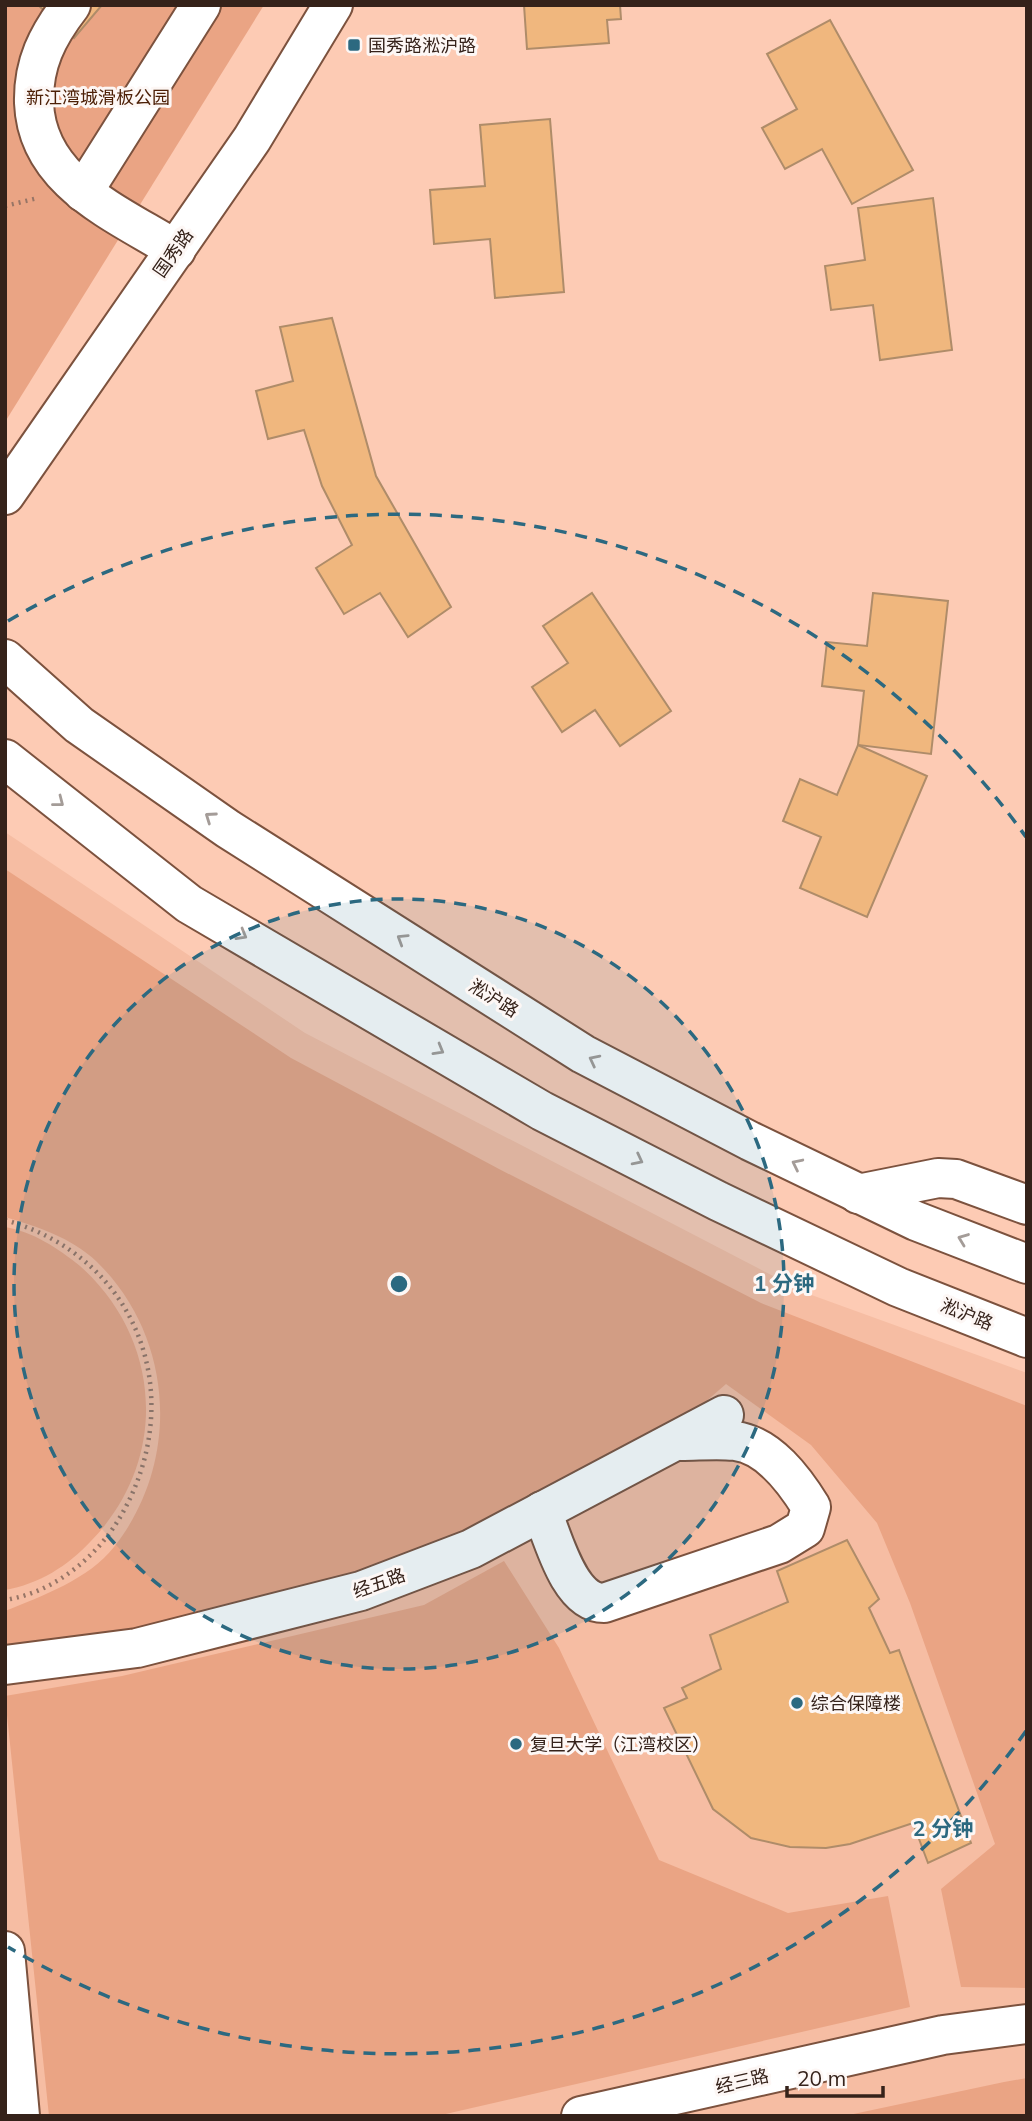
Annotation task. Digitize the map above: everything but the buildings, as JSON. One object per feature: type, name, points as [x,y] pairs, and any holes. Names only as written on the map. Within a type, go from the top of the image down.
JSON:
[{"type":"main road","points":[[71,5],[40,52],[34,93],[35,127],[49,156],[62,174],[83,192],[176,250]]},
{"type":"main road","points":[[83,192],[201,5]]},
{"type":"main road","name":"国秀路","points":[[5,495],[252,139],[333,5]]},
{"type":"main road","name":"淞沪路","points":[[5,659],[79,724],[228,829],[583,1054],[858,1194],[916,1221],[1027,1264]]},
{"type":"main road","name":"淞沪路","points":[[5,760],[189,904],[542,1111],[718,1201],[898,1287],[1027,1338]]},
{"type":"main road","points":[[858,1194],[938,1178],[956,1178],[1027,1205]]},
{"type":"main road","name":"经五路","points":[[5,1665],[137,1648],[361,1591],[471,1549],[723,1415]]},
{"type":"main road","points":[[542,1511],[568,1574],[582,1595],[592,1603],[604,1603],[779,1544],[805,1528],[811,1507],[797,1484],[768,1456],[738,1441],[675,1441]]},
{"type":"main road","points":[[5,1951],[20,2116]]},
{"type":"main road","name":"经三路","points":[[581,2116],[631,2111],[943,2035],[1027,2024]]},
{"type":"path","points":[[5,1220],[41,1231],[77,1253],[117,1295],[139,1341],[153,1410],[152,1430],[140,1476],[111,1532],[91,1555],[57,1581],[5,1600]]},
{"type":"shaded area","name":"复旦大学（江湾校区）","points":[[5,832],[305,1033],[806,1293],[1027,1373],[1027,2116],[5,2116]]},
{"type":"green space","name":"新江湾城滑板公园","points":[[5,5],[264,5],[5,422]]},
{"type":"green space","points":[[5,869],[291,1058],[499,1169],[761,1303],[1027,1406],[1027,1988],[961,1987],[941,1889],[995,1844],[910,1603],[877,1523],[811,1445],[726,1384],[689,1416],[513,1513],[353,1582],[5,1657],[5,1611],[64,1585],[92,1568],[114,1547],[136,1513],[151,1477],[159,1438],[160,1400],[154,1362],[141,1325],[122,1291],[96,1261],[65,1239],[5,1217]]},
{"type":"green space","points":[[5,1227],[35,1237],[63,1253],[80,1266],[108,1296],[128,1329],[141,1364],[146,1401],[144,1438],[134,1475],[116,1509],[91,1541],[63,1566],[30,1583],[5,1590]]},
{"type":"green space","points":[[504,1561],[559,1648],[659,1860],[788,1913],[888,1896],[910,2007],[437,2116],[49,2116],[5,1696],[122,1676],[424,1605]]},
{"type":"green space","points":[[1027,2078],[1027,2116],[844,2116],[1004,2082]]},
{"type":"place","name":"国秀路淞沪路","points":[[354,45]]},
{"type":"place","name":"综合保障楼","points":[[797,1703]]},
{"type":"place","name":"复旦大学（江湾校区）","points":[[516,1744]]}]
